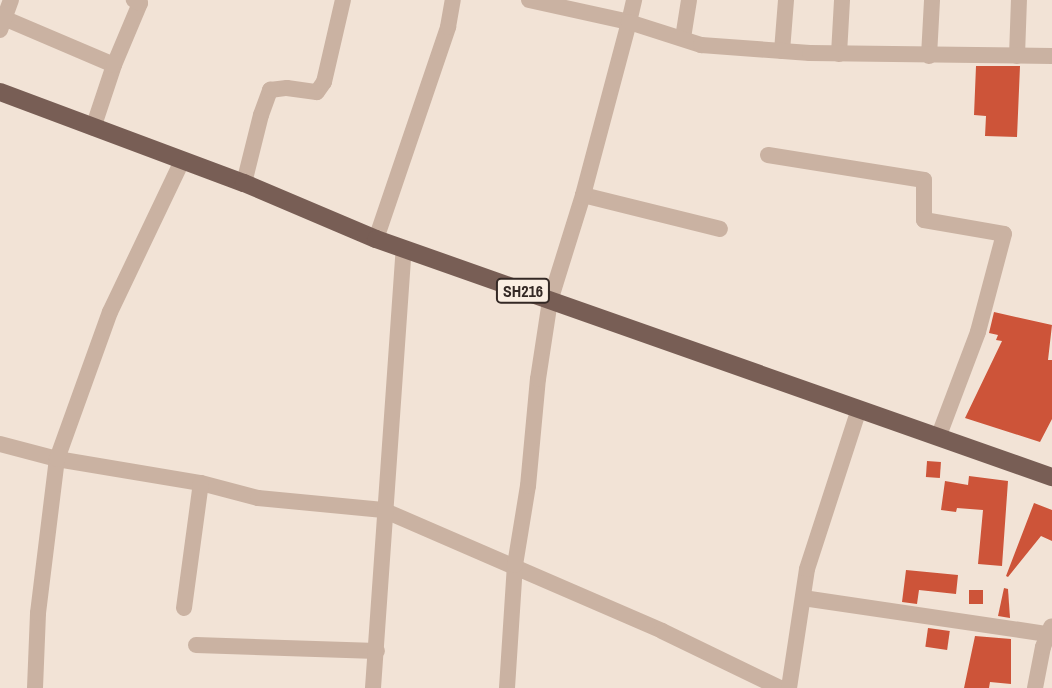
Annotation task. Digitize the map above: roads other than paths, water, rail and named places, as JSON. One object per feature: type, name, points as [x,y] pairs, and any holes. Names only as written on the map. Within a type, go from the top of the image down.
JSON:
[{"type":"main road","name":"SH216","points":[[0,92],[244,183],[376,239],[1052,477]]},
{"type":"street","points":[[11,0],[3,25],[114,65]]},
{"type":"street","points":[[244,183],[261,115],[271,90],[317,92],[324,82],[342,0]]},
{"type":"street","points":[[376,239],[448,27],[453,0]]},
{"type":"street","points":[[528,0],[629,22],[701,45],[839,54],[1052,56]]},
{"type":"street","points":[[506,688],[515,565],[528,486],[538,379],[550,301],[583,195],[634,0]]},
{"type":"street","points":[[683,38],[689,0]]},
{"type":"street","points":[[782,51],[786,0]]},
{"type":"street","points":[[839,54],[842,0]]},
{"type":"street","points":[[929,56],[932,0]]},
{"type":"street","points":[[1017,56],[1019,0]]},
{"type":"street","points":[[93,128],[138,1]]},
{"type":"street","points":[[768,155],[924,180],[924,220],[1004,234],[978,332],[939,435]]},
{"type":"street","points":[[35,688],[38,613],[57,459],[110,312],[182,161]]},
{"type":"street","points":[[583,195],[720,229]]},
{"type":"street","points":[[373,688],[383,510],[404,249]]},
{"type":"street","points":[[789,688],[807,569],[859,409]]},
{"type":"street","points":[[0,444],[57,459],[201,483],[258,498],[383,510],[515,565],[780,688]]},
{"type":"street","points":[[184,608],[201,483]]},
{"type":"street","points":[[803,598],[1048,639],[1035,688]]},
{"type":"street","points":[[196,645],[377,651]]}]
